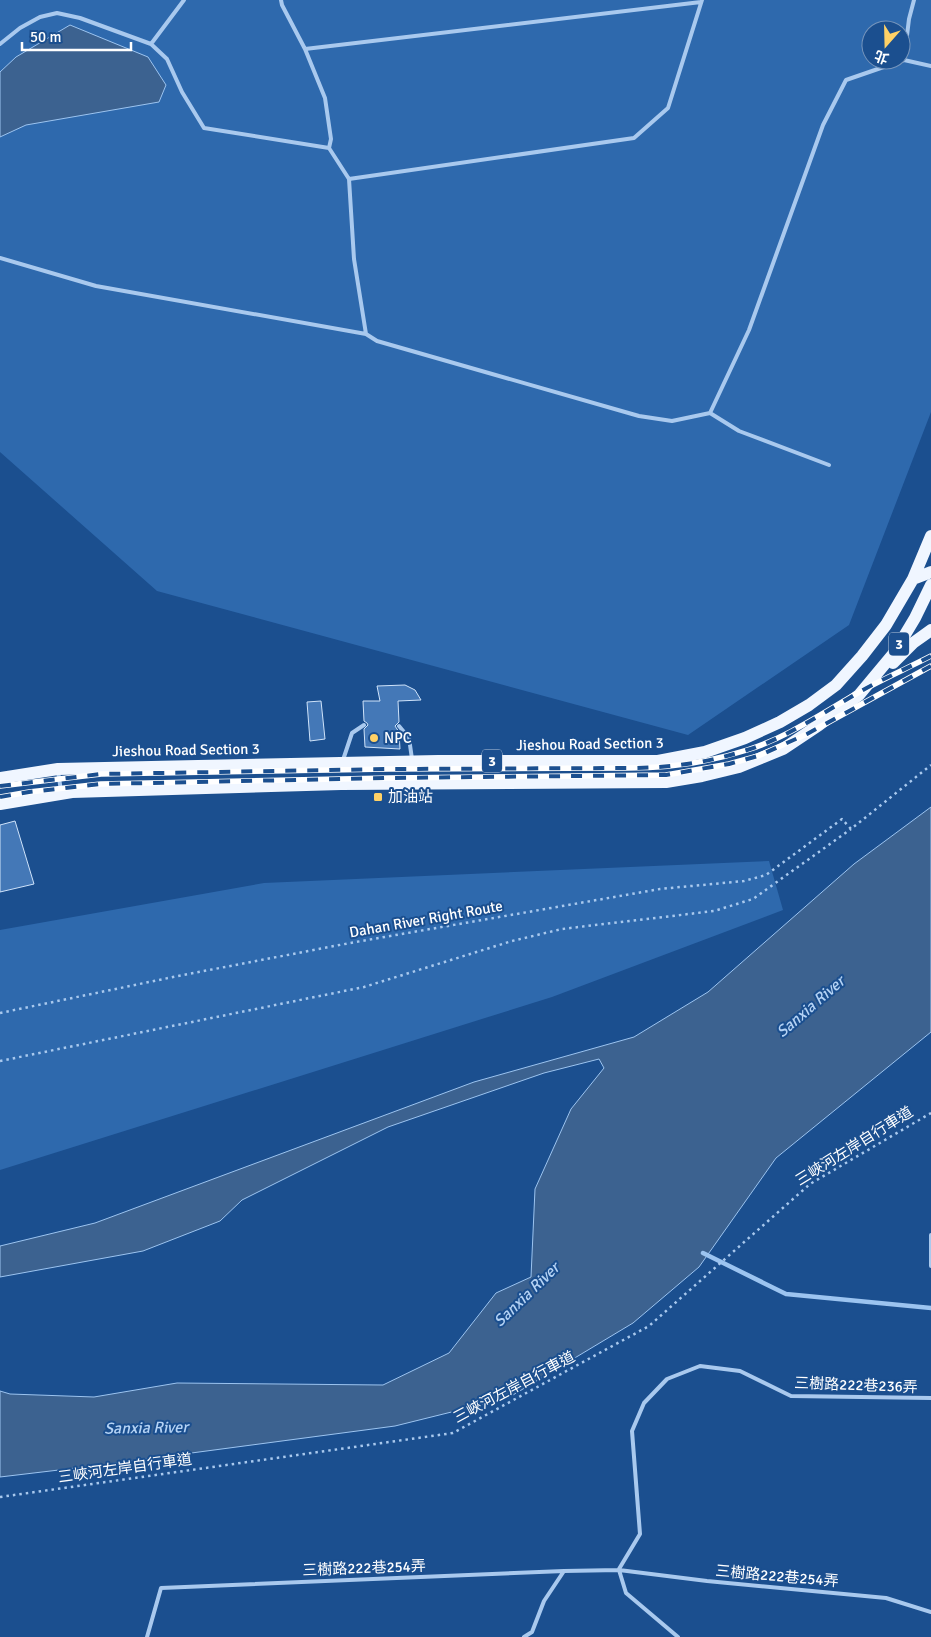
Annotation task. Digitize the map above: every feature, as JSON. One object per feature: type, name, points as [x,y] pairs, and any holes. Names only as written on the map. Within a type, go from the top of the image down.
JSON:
[{"type":"main road","name":"Jieshou Road Section 3","points":[[0,778],[58,769],[412,762],[658,761],[705,752],[780,722],[809,705],[836,685],[886,625],[913,579],[931,536]]},
{"type":"main road","points":[[913,579],[931,572]]},
{"type":"main road","name":"3","points":[[0,804],[72,792],[341,784],[666,782],[702,776],[739,767],[783,749],[820,725],[859,695],[894,653],[931,587]]},
{"type":"main road","points":[[859,695],[913,643],[931,630]]},
{"type":"lane","points":[[151,44],[184,0]]},
{"type":"lane","points":[[281,0],[305,49],[325,98],[331,139],[329,148],[349,179],[354,259],[366,334]]},
{"type":"lane","points":[[910,20],[914,0]]},
{"type":"lane","points":[[305,49],[702,1],[668,108],[634,138],[349,179]]},
{"type":"lane","points":[[0,44],[20,28],[40,17],[57,13],[80,18],[151,44],[167,59],[182,92],[204,128],[329,148]]},
{"type":"lane","points":[[911,62],[931,66]]},
{"type":"lane","points":[[710,413],[749,330],[823,125],[846,80],[875,70]]},
{"type":"lane","points":[[0,258],[96,286],[366,334],[376,340],[639,416],[672,421],[710,413],[739,432],[829,465]]},
{"type":"lane","points":[[342,763],[352,733],[364,725]]},
{"type":"lane","points":[[399,726],[409,738],[412,762]]},
{"type":"lane","points":[[58,769],[61,793]]},
{"type":"lane","points":[[931,1235],[931,1266]]},
{"type":"lane","name":"三樹路222巷236弄","points":[[619,1570],[640,1534],[632,1431],[644,1404],[667,1379],[700,1366],[740,1371],[791,1396],[931,1398]]},
{"type":"lane","points":[[619,1570],[626,1593],[678,1637]]},
{"type":"lane","name":"三樹路222巷254弄","points":[[147,1637],[161,1588],[564,1571],[619,1570],[886,1598],[931,1612]]},
{"type":"lane","points":[[524,1637],[532,1632],[544,1601],[564,1571]]},
{"type":"path","points":[[0,1061],[364,988],[512,941],[562,929],[714,911],[753,899],[851,829],[931,765]]},
{"type":"path","name":"Dahan River Right Route","points":[[0,1013],[350,943],[660,889],[744,881],[766,875],[842,819],[851,829]]},
{"type":"path","name":"三峽河左岸自行車道","points":[[0,1497],[453,1432],[649,1326],[810,1184],[931,1113]]},
{"type":"shaded area","points":[[0,0],[931,0],[931,412],[849,625],[688,735],[157,591],[0,452]]},
{"type":"shaded area","points":[[769,861],[783,910],[552,997],[0,1170],[0,930],[264,883]]},
{"type":"water","points":[[70,25],[148,57],[166,85],[159,102],[26,125],[0,137],[0,72],[16,57]]},
{"type":"water","name":"Sanxia River","points":[[931,807],[931,1032],[776,1158],[699,1267],[633,1323],[508,1398],[395,1426],[0,1477],[0,1391],[10,1394],[94,1397],[177,1383],[383,1385],[449,1353],[496,1293],[531,1277],[535,1189],[571,1109],[604,1068],[599,1059],[544,1073],[388,1127],[242,1200],[220,1221],[143,1251],[0,1277],[0,1246],[95,1223],[474,1082],[634,1037],[708,992],[854,864]]},
{"type":"building","points":[[405,685],[415,690],[421,700],[398,701],[399,722],[395,726],[399,732],[400,749],[365,747],[364,729],[368,725],[364,721],[363,701],[380,701],[377,686]]},
{"type":"building","points":[[321,701],[325,739],[310,741],[307,702]]},
{"type":"building","points":[[15,821],[34,884],[0,892],[0,825]]},
{"type":"waterway","points":[[703,1253],[786,1294],[931,1308]]},
{"type":"railway","points":[[0,786],[101,774],[389,769],[643,768],[688,764],[732,755],[776,739],[865,689],[931,656]]},
{"type":"railway","points":[[0,797],[101,784],[666,775],[729,764],[758,756],[807,734],[931,666]]},
{"type":"place","name":"NPC","points":[[374,738]]},
{"type":"place","name":"加油站","points":[[378,797]]}]
